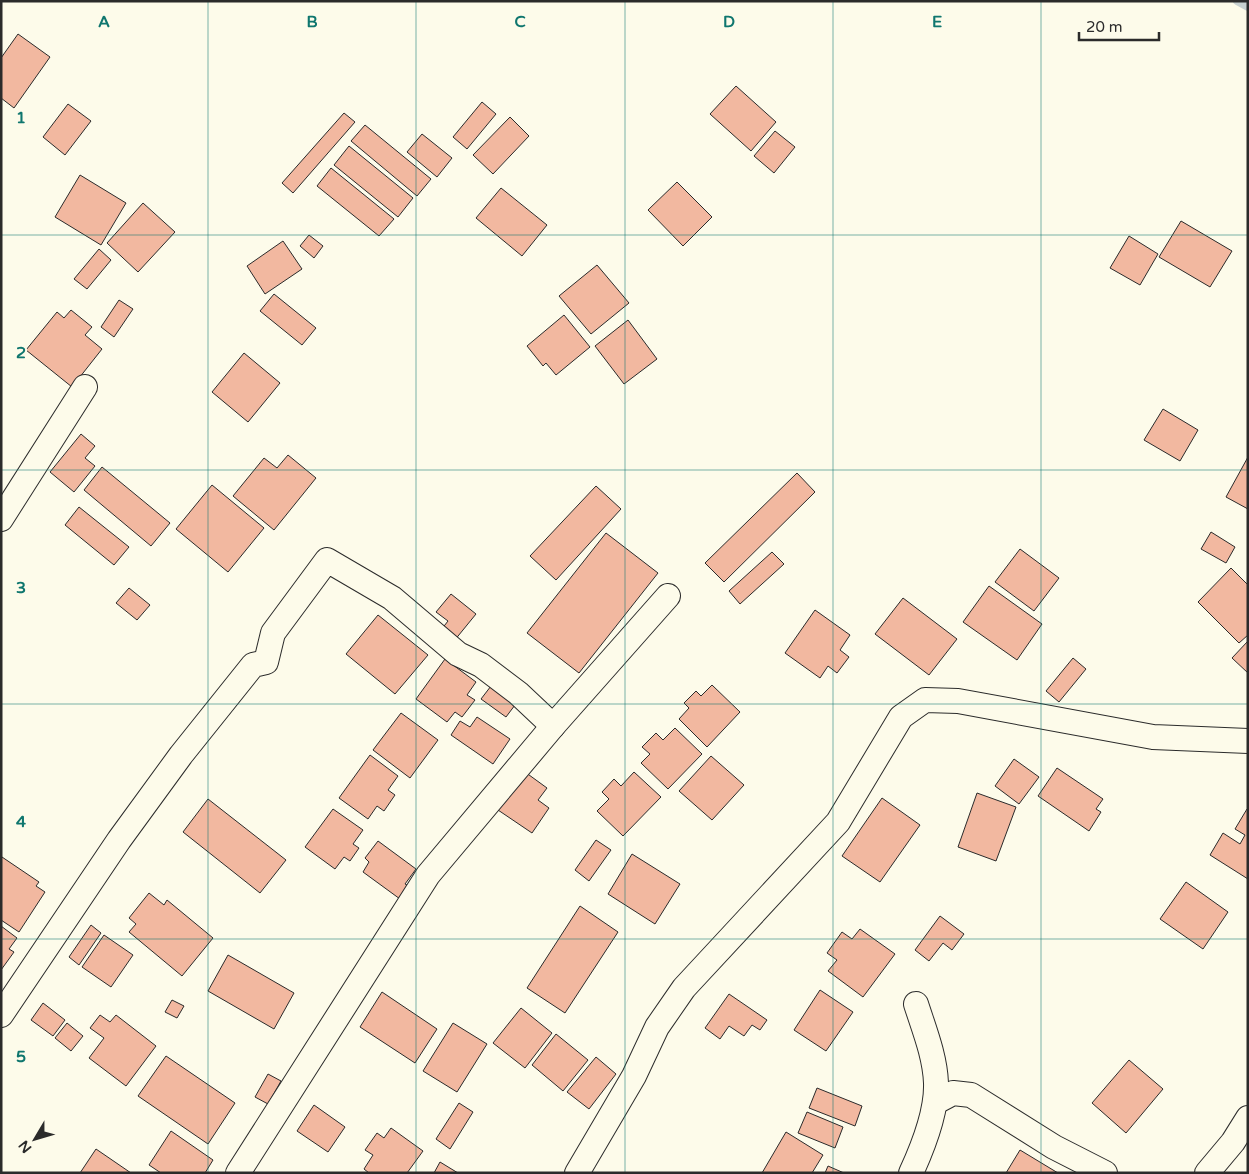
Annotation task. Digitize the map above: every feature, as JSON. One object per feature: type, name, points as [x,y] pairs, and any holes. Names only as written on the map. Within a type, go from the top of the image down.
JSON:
[{"type":"street","points":[[1,519],[85,387]]},
{"type":"street","points":[[1,1016],[119,840],[181,755],[253,665],[266,662],[273,633],[327,560],[392,598],[458,654],[481,665],[518,693],[552,726]]},
{"type":"street","points":[[238,1173],[428,875],[552,726],[668,596]]},
{"type":"street","points":[[577,1173],[634,1076],[657,1027],[684,988],[838,822],[902,717],[925,700],[958,700],[1153,737],[1248,741]]},
{"type":"street","points":[[911,1173],[922,1149],[936,1102],[936,1082],[932,1058],[916,1004]]},
{"type":"street","points":[[936,1102],[953,1093],[971,1095],[1054,1147],[1104,1173]]},
{"type":"street","points":[[1206,1173],[1233,1142],[1248,1118]]},
{"type":"building","points":[[18,34],[50,57],[14,108],[1,98],[1,58]]},
{"type":"building","points":[[736,86],[776,122],[751,151],[710,114]]},
{"type":"building","points":[[482,102],[496,114],[467,149],[453,137]]},
{"type":"building","points":[[68,104],[91,121],[65,155],[43,137]]},
{"type":"building","points":[[344,113],[355,122],[293,193],[282,183]]},
{"type":"building","points":[[510,117],[529,136],[493,174],[473,155]]},
{"type":"building","points":[[365,125],[431,179],[417,196],[351,141]]},
{"type":"building","points":[[775,131],[795,147],[774,173],[754,156]]},
{"type":"building","points":[[422,134],[452,158],[437,177],[407,152]]},
{"type":"building","points":[[349,146],[413,198],[398,217],[334,165]]},
{"type":"building","points":[[331,168],[394,219],[379,236],[317,186]]},
{"type":"building","points":[[80,175],[126,203],[101,245],[55,217]]},
{"type":"building","points":[[677,182],[712,217],[683,246],[648,210]]},
{"type":"building","points":[[501,188],[547,225],[522,256],[476,218]]},
{"type":"building","points":[[143,203],[175,232],[138,272],[107,243]]},
{"type":"building","points":[[1181,221],[1232,251],[1210,287],[1159,257]]},
{"type":"building","points":[[309,235],[323,246],[314,258],[300,246]]},
{"type":"building","points":[[1129,236],[1158,254],[1140,285],[1110,268]]},
{"type":"building","points":[[283,241],[302,269],[265,294],[247,266]]},
{"type":"building","points":[[99,249],[111,260],[87,289],[74,279]]},
{"type":"building","points":[[597,265],[629,303],[591,334],[559,296]]},
{"type":"building","points":[[274,294],[316,328],[302,345],[260,311]]},
{"type":"building","points":[[119,300],[133,309],[114,337],[101,327]]},
{"type":"building","points":[[71,310],[92,327],[85,335],[102,349],[72,387],[26,350],[57,312],[64,318]]},
{"type":"building","points":[[564,315],[590,347],[556,375],[546,363],[543,366],[527,346]]},
{"type":"building","points":[[628,320],[657,359],[624,384],[595,346]]},
{"type":"building","points":[[244,353],[280,383],[248,422],[212,392]]},
{"type":"building","points":[[1163,409],[1198,430],[1180,461],[1144,440]]},
{"type":"building","points":[[81,434],[95,446],[85,458],[95,466],[74,492],[50,472]]},
{"type":"building","points":[[288,455],[316,478],[274,530],[233,496],[264,458],[277,468]]},
{"type":"building","points":[[1248,457],[1248,509],[1226,497]]},
{"type":"building","points":[[102,467],[170,523],[151,546],[84,490]]},
{"type":"building","points":[[797,473],[815,492],[724,582],[705,563]]},
{"type":"building","points":[[212,485],[264,528],[228,572],[176,529]]},
{"type":"building","points":[[596,486],[621,509],[556,580],[530,556]]},
{"type":"building","points":[[79,507],[129,547],[114,565],[65,525]]},
{"type":"building","points":[[1211,532],[1235,547],[1226,563],[1201,549]]},
{"type":"building","points":[[606,533],[658,573],[579,673],[527,633]]},
{"type":"building","points":[[1020,549],[1059,578],[1034,611],[995,582]]},
{"type":"building","points":[[772,552],[784,564],[740,604],[729,591]]},
{"type":"building","points":[[1231,568],[1248,585],[1248,635],[1239,643],[1198,602]]},
{"type":"building","points":[[989,586],[1042,624],[1017,660],[963,622]]},
{"type":"building","points":[[129,588],[150,605],[137,620],[116,603]]},
{"type":"building","points":[[451,594],[476,614],[454,641],[441,630],[448,621],[436,612]]},
{"type":"building","points":[[903,598],[957,639],[929,675],[875,634]]},
{"type":"building","points":[[815,610],[850,635],[840,650],[849,657],[837,673],[828,666],[820,678],[785,653]]},
{"type":"building","points":[[378,615],[428,655],[395,694],[346,654]]},
{"type":"building","points":[[1248,641],[1248,673],[1232,658]]},
{"type":"building","points":[[1073,658],[1086,669],[1059,702],[1046,691]]},
{"type":"building","points":[[445,659],[476,682],[467,695],[475,700],[462,717],[455,712],[447,722],[416,699]]},
{"type":"building","points":[[712,685],[740,712],[707,747],[679,719],[689,708],[684,703],[696,691],[701,696]]},
{"type":"building","points":[[491,686],[515,705],[506,717],[481,699]]},
{"type":"building","points":[[401,713],[438,740],[410,778],[373,750]]},
{"type":"building","points":[[477,717],[510,739],[493,764],[451,735],[460,721],[470,727]]},
{"type":"building","points":[[675,728],[702,754],[668,789],[641,763],[650,754],[642,747],[656,733],[663,740]]},
{"type":"building","points":[[370,755],[398,776],[388,790],[395,795],[384,811],[377,806],[368,819],[339,798]]},
{"type":"building","points":[[711,756],[744,785],[712,820],[679,791]]},
{"type":"building","points":[[1014,759],[1039,777],[1019,804],[995,786]]},
{"type":"building","points":[[1057,768],[1103,799],[1096,809],[1101,812],[1089,831],[1038,796]]},
{"type":"building","points":[[525,772],[547,788],[538,800],[549,808],[532,833],[498,810]]},
{"type":"building","points":[[634,772],[661,797],[623,836],[597,811],[609,799],[602,792],[614,779],[621,786]]},
{"type":"building","points":[[977,793],[1016,807],[996,861],[958,847]]},
{"type":"building","points":[[882,798],[920,825],[880,882],[842,856]]},
{"type":"building","points":[[208,799],[286,860],[260,893],[183,832]]},
{"type":"building","points":[[333,809],[363,830],[353,844],[359,848],[350,861],[344,857],[335,869],[305,847]]},
{"type":"building","points":[[1247,809],[1248,879],[1210,855],[1223,833],[1240,844],[1245,835],[1235,829]]},
{"type":"building","points":[[596,840],[611,850],[589,881],[575,870]]},
{"type":"building","points":[[378,841],[416,869],[405,884],[409,886],[400,899],[363,872],[369,862],[365,858]]},
{"type":"building","points":[[632,854],[680,884],[655,924],[608,894]]},
{"type":"building","points":[[2,857],[39,882],[36,886],[45,892],[19,932],[1,920]]},
{"type":"building","points":[[1186,882],[1228,912],[1203,949],[1160,919]]},
{"type":"building","points":[[149,893],[164,905],[167,900],[213,938],[182,976],[129,932],[136,924],[129,918]]},
{"type":"building","points":[[580,906],[618,932],[565,1013],[527,988]]},
{"type":"building","points":[[940,916],[964,934],[952,950],[943,943],[929,961],[915,950]]},
{"type":"building","points":[[91,925],[101,933],[79,965],[69,957]]},
{"type":"building","points":[[1,926],[17,938],[9,949],[14,952],[1,970]]},
{"type":"building","points":[[860,929],[895,954],[863,997],[828,971],[837,960],[827,953],[842,932],[852,939]]},
{"type":"building","points":[[104,935],[133,955],[111,987],[82,967]]},
{"type":"building","points":[[228,955],[294,993],[274,1029],[208,991]]},
{"type":"building","points":[[820,990],[853,1012],[826,1051],[794,1030]]},
{"type":"building","points":[[382,992],[437,1029],[415,1063],[360,1027]]},
{"type":"building","points":[[729,994],[767,1020],[760,1030],[752,1025],[744,1036],[729,1026],[720,1039],[705,1028]]},
{"type":"building","points":[[172,1000],[184,1006],[177,1018],[165,1012]]},
{"type":"building","points":[[43,1003],[65,1020],[53,1036],[31,1020]]},
{"type":"building","points":[[521,1008],[552,1033],[525,1068],[493,1043]]},
{"type":"building","points":[[100,1015],[110,1022],[116,1015],[156,1046],[126,1086],[89,1058],[104,1038],[90,1028]]},
{"type":"building","points":[[67,1023],[83,1036],[71,1051],[55,1038]]},
{"type":"building","points":[[453,1023],[487,1044],[457,1092],[423,1071]]},
{"type":"building","points":[[556,1034],[588,1060],[563,1091],[532,1065]]},
{"type":"building","points":[[166,1056],[235,1103],[208,1144],[138,1096]]},
{"type":"building","points":[[596,1057],[616,1074],[589,1109],[567,1092]]},
{"type":"building","points":[[1129,1060],[1163,1089],[1126,1133],[1092,1103]]},
{"type":"building","points":[[268,1074],[281,1081],[268,1104],[255,1097]]},
{"type":"building","points":[[817,1088],[862,1106],[855,1126],[809,1108]]},
{"type":"building","points":[[459,1103],[473,1112],[450,1149],[436,1139]]},
{"type":"building","points":[[314,1105],[345,1127],[328,1152],[297,1131]]},
{"type":"building","points":[[807,1112],[843,1127],[835,1148],[798,1133]]},
{"type":"building","points":[[391,1128],[423,1151],[407,1173],[369,1173],[364,1169],[373,1155],[365,1150],[377,1133],[384,1138]]},
{"type":"building","points":[[171,1131],[213,1160],[205,1173],[161,1173],[149,1165]]},
{"type":"building","points":[[786,1132],[823,1155],[812,1173],[762,1173]]},
{"type":"building","points":[[96,1149],[131,1173],[80,1173]]},
{"type":"building","points":[[1020,1150],[1058,1173],[1006,1173]]},
{"type":"building","points":[[440,1162],[458,1173],[434,1173]]},
{"type":"building","points":[[828,1166],[844,1173],[825,1173]]},
{"type":"waterway","points":[[1237,1],[1248,7]]}]
